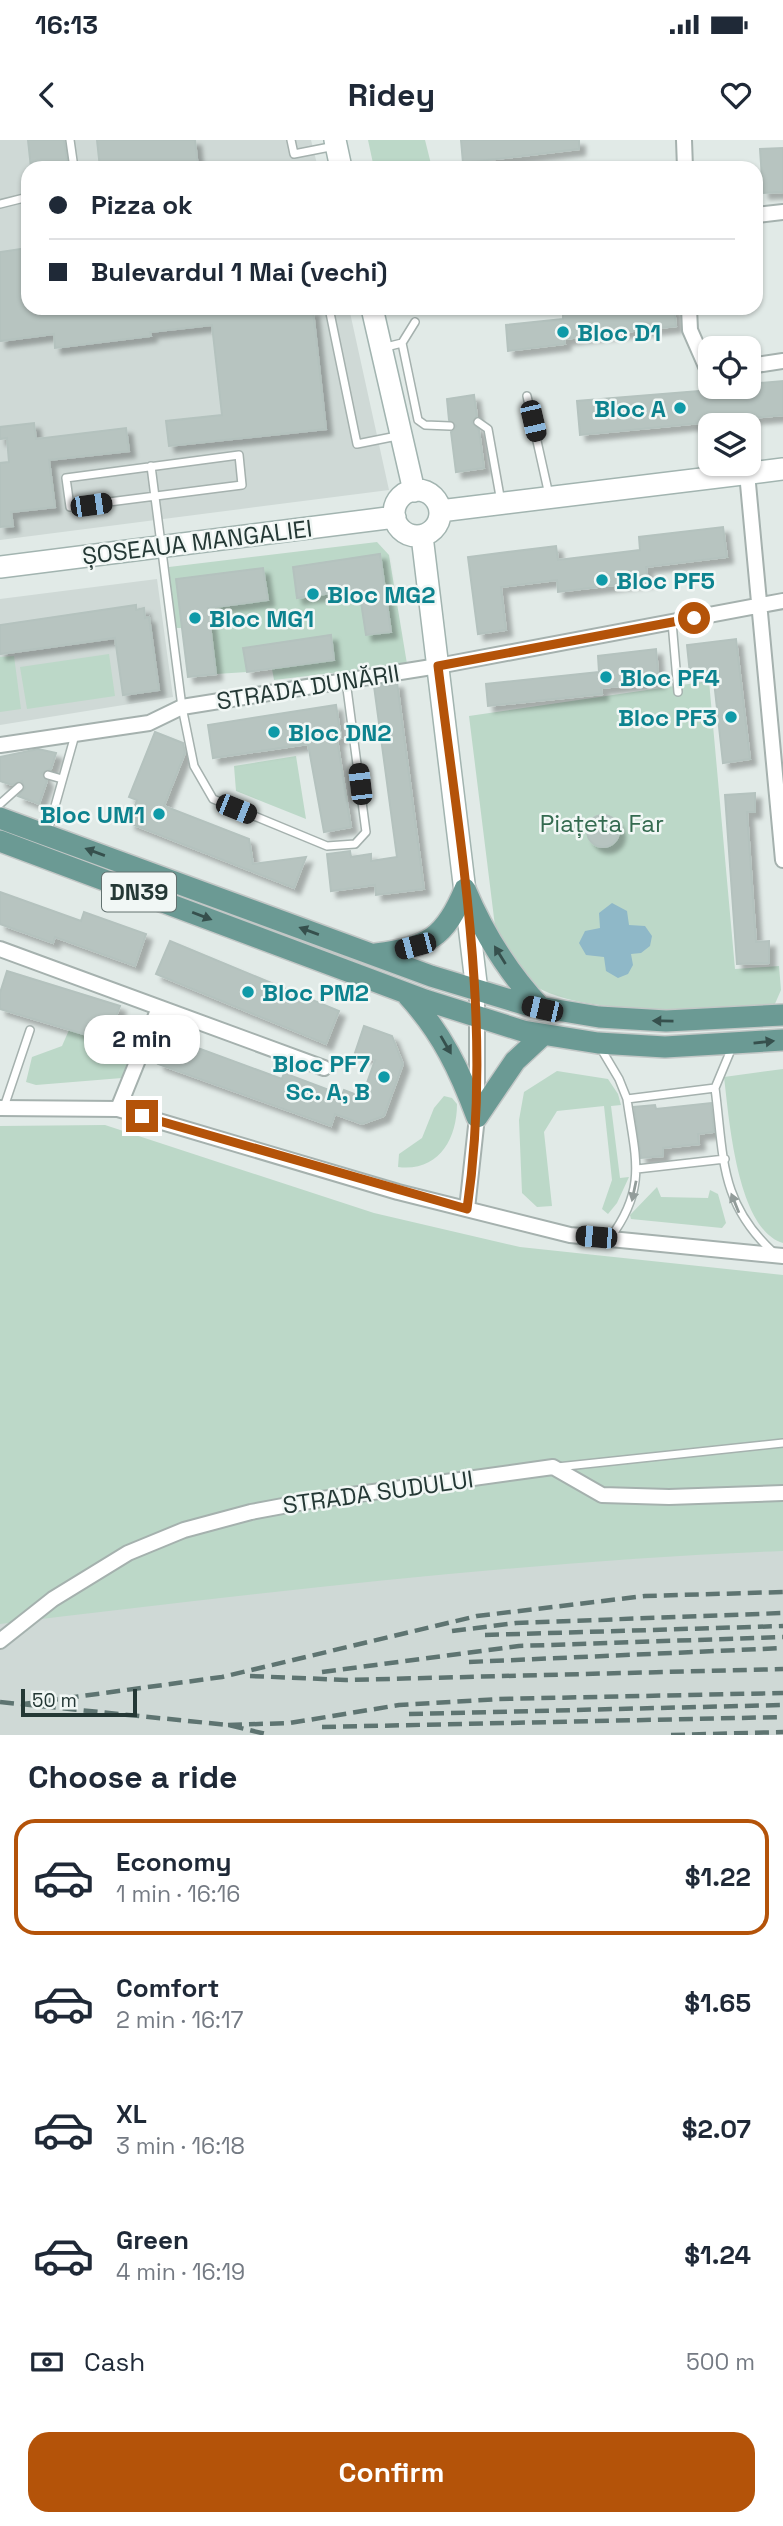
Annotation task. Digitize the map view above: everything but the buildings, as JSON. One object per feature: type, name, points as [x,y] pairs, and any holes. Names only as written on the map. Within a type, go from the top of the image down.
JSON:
[{"type":"main road","points":[[0,818],[373,955],[477,991],[542,1009],[667,1021],[783,1015]]},
{"type":"main road","name":"DN39","points":[[0,841],[478,1018]]},
{"type":"main road","points":[[373,955],[415,946],[437,935],[449,924],[465,889]]},
{"type":"main road","points":[[465,889],[504,960],[542,1009]]},
{"type":"main road","points":[[404,992],[443,1038],[458,1066],[477,1117]]},
{"type":"main road","points":[[478,1018],[543,1035],[598,1043],[665,1047],[783,1040]]},
{"type":"main road","points":[[477,1117],[514,1061],[543,1035]]},
{"type":"street","points":[[684,140],[685,161]]},
{"type":"street","points":[[335,143],[339,161]]},
{"type":"street","points":[[763,214],[783,212]]},
{"type":"street","points":[[376,315],[392,346],[401,435],[414,491]]},
{"type":"street","points":[[690,315],[690,330],[698,348]]},
{"type":"street","points":[[761,364],[783,361]]},
{"type":"street","points":[[761,471],[783,469]]},
{"type":"street","points":[[440,511],[721,476]]},
{"type":"street","points":[[747,476],[783,852]]},
{"type":"street","points":[[414,491],[431,495],[440,511],[435,529],[422,536],[407,534],[395,517],[398,501],[414,491]]},
{"type":"street","name":"ȘOSEAUA MANGALIEI","points":[[0,567],[395,517]]},
{"type":"street","points":[[422,536],[477,991],[477,1117],[467,1209]]},
{"type":"street","name":"STRADA DUNĂRII","points":[[0,745],[149,723],[182,707],[438,666],[783,601]]},
{"type":"street","points":[[0,950],[324,1068]]},
{"type":"street","points":[[118,1109],[159,1008]]},
{"type":"street","points":[[2,1108],[118,1109],[467,1209],[570,1235],[780,1256]]},
{"type":"street","points":[[553,1468],[602,1494],[669,1497],[783,1493]]},
{"type":"street","name":"STRADA SUDULUI","points":[[0,1641],[53,1600],[128,1553],[184,1530],[251,1512],[315,1500],[553,1468]]},
{"type":"lane","points":[[71,140],[73,161]]},
{"type":"lane","points":[[291,140],[294,154],[335,143]]},
{"type":"lane","points":[[0,204],[21,199]]},
{"type":"lane","points":[[330,315],[357,444],[401,435]]},
{"type":"lane","points":[[415,322],[392,346],[418,420],[425,425],[450,426]]},
{"type":"lane","points":[[527,396],[550,496]]},
{"type":"lane","points":[[478,422],[488,429],[501,502]]},
{"type":"lane","points":[[239,455],[242,485],[70,507],[66,478],[151,466],[239,455]]},
{"type":"lane","points":[[151,466],[182,707],[194,766],[213,799],[327,846],[355,844],[366,832],[346,681]]},
{"type":"lane","points":[[672,622],[678,692]]},
{"type":"lane","points":[[47,834],[75,734]]},
{"type":"lane","points":[[48,775],[62,779]]},
{"type":"lane","points":[[0,804],[19,787]]},
{"type":"lane","points":[[2,1108],[30,1030]]},
{"type":"lane","points":[[598,1043],[627,1099],[637,1169],[636,1191],[630,1206],[609,1238]]},
{"type":"lane","points":[[733,1045],[715,1088],[729,1187],[738,1211],[752,1233],[780,1256]]},
{"type":"lane","points":[[627,1099],[715,1088]]},
{"type":"lane","points":[[637,1169],[725,1159]]},
{"type":"lane","points":[[553,1468],[783,1443]]},
{"type":"shaded area","points":[[0,140],[311,140],[316,161],[21,161],[21,315],[351,315],[389,490],[0,540]]},
{"type":"shaded area","points":[[157,579],[173,697],[0,725],[0,599]]},
{"type":"shaded area","points":[[0,1293],[783,1364],[783,1735],[0,1735]]},
{"type":"green space","points":[[368,140],[425,140],[430,161],[372,161]]},
{"type":"green space","points":[[377,542],[389,555],[407,664],[274,680],[272,669],[334,660],[243,648],[247,672],[216,674],[208,608],[267,600],[263,568],[176,579],[182,628],[175,628],[169,567]],"holes":[[[380,554],[391,632],[366,635],[359,589],[298,598],[293,567]]]},
{"type":"green space","points":[[109,654],[115,696],[27,709],[20,667]]},
{"type":"green space","points":[[14,656],[21,709],[0,712],[0,657]]},
{"type":"green space","name":"Piațeta Far","points":[[709,681],[735,969],[779,966],[781,990],[774,1006],[643,1009],[572,1000],[544,991],[518,971],[506,953],[495,926],[469,716]]},
{"type":"green space","points":[[296,756],[306,819],[236,791],[234,766]]},
{"type":"green space","points":[[69,1030],[128,1049],[130,1053],[122,1078],[36,1085],[26,1082],[32,1057],[62,1046]]},
{"type":"green space","points":[[783,1069],[783,1243],[767,1234],[745,1195],[733,1144],[724,1077]]},
{"type":"green space","points":[[557,1071],[608,1079],[618,1094],[621,1105],[611,1106],[620,1178],[629,1177],[617,1203],[608,1214],[602,1209],[612,1180],[604,1106],[557,1111],[544,1132],[552,1206],[537,1207],[522,1193],[519,1120],[524,1092]]},
{"type":"green space","points":[[444,1096],[452,1098],[457,1104],[449,1141],[434,1159],[412,1167],[398,1167],[399,1154],[422,1138],[434,1108]]},
{"type":"green space","points":[[105,1125],[374,1213],[520,1247],[783,1275],[783,1551],[489,1570],[0,1624],[0,1126]]},
{"type":"green space","points":[[657,1187],[661,1197],[708,1198],[710,1190],[718,1194],[726,1223],[722,1228],[631,1219],[630,1215]]},
{"type":"water","points":[[612,903],[627,911],[629,925],[645,926],[652,936],[650,946],[641,953],[631,954],[633,965],[628,974],[618,978],[606,971],[604,957],[586,955],[579,943],[585,931],[600,928],[599,913]]},
{"type":"railway","points":[[23,1704],[222,1677],[477,1616],[645,1596],[783,1592]]},
{"type":"railway","points":[[452,1631],[516,1623],[783,1613]]},
{"type":"railway","points":[[485,1635],[783,1626]]},
{"type":"railway","points":[[322,1672],[519,1646],[783,1637]]},
{"type":"railway","points":[[469,1662],[783,1648]]},
{"type":"railway","points":[[250,1676],[346,1680],[783,1669]]},
{"type":"railway","points":[[228,1725],[290,1723],[399,1705],[499,1699],[783,1693]]},
{"type":"railway","points":[[0,1702],[228,1725],[270,1735]]},
{"type":"railway","points":[[409,1714],[783,1705]]},
{"type":"railway","points":[[322,1727],[783,1717]]},
{"type":"railway","points":[[671,1735],[783,1732]]},
{"type":"place","name":"Bloc D1","points":[[563,332]]},
{"type":"place","name":"Bloc A","points":[[680,408]]},
{"type":"place","name":"Bloc PF5","points":[[602,580]]},
{"type":"place","name":"Bloc MG2","points":[[313,594]]},
{"type":"place","name":"Bloc MG1","points":[[195,618]]},
{"type":"place","name":"Bloc PF4","points":[[606,677]]},
{"type":"place","name":"Bloc PF3","points":[[731,717]]},
{"type":"place","name":"Bloc DN2","points":[[274,732]]},
{"type":"place","name":"Bloc UM1","points":[[159,814]]},
{"type":"place","name":"Bloc PM2","points":[[248,992]]},
{"type":"place","name":"Bloc PF7 Sc. A, B","points":[[384,1077]]},
{"type":"route","points":[[142,1116],[398,1192],[467,1209],[477,1117],[477,991],[438,666],[694,618]]}]
